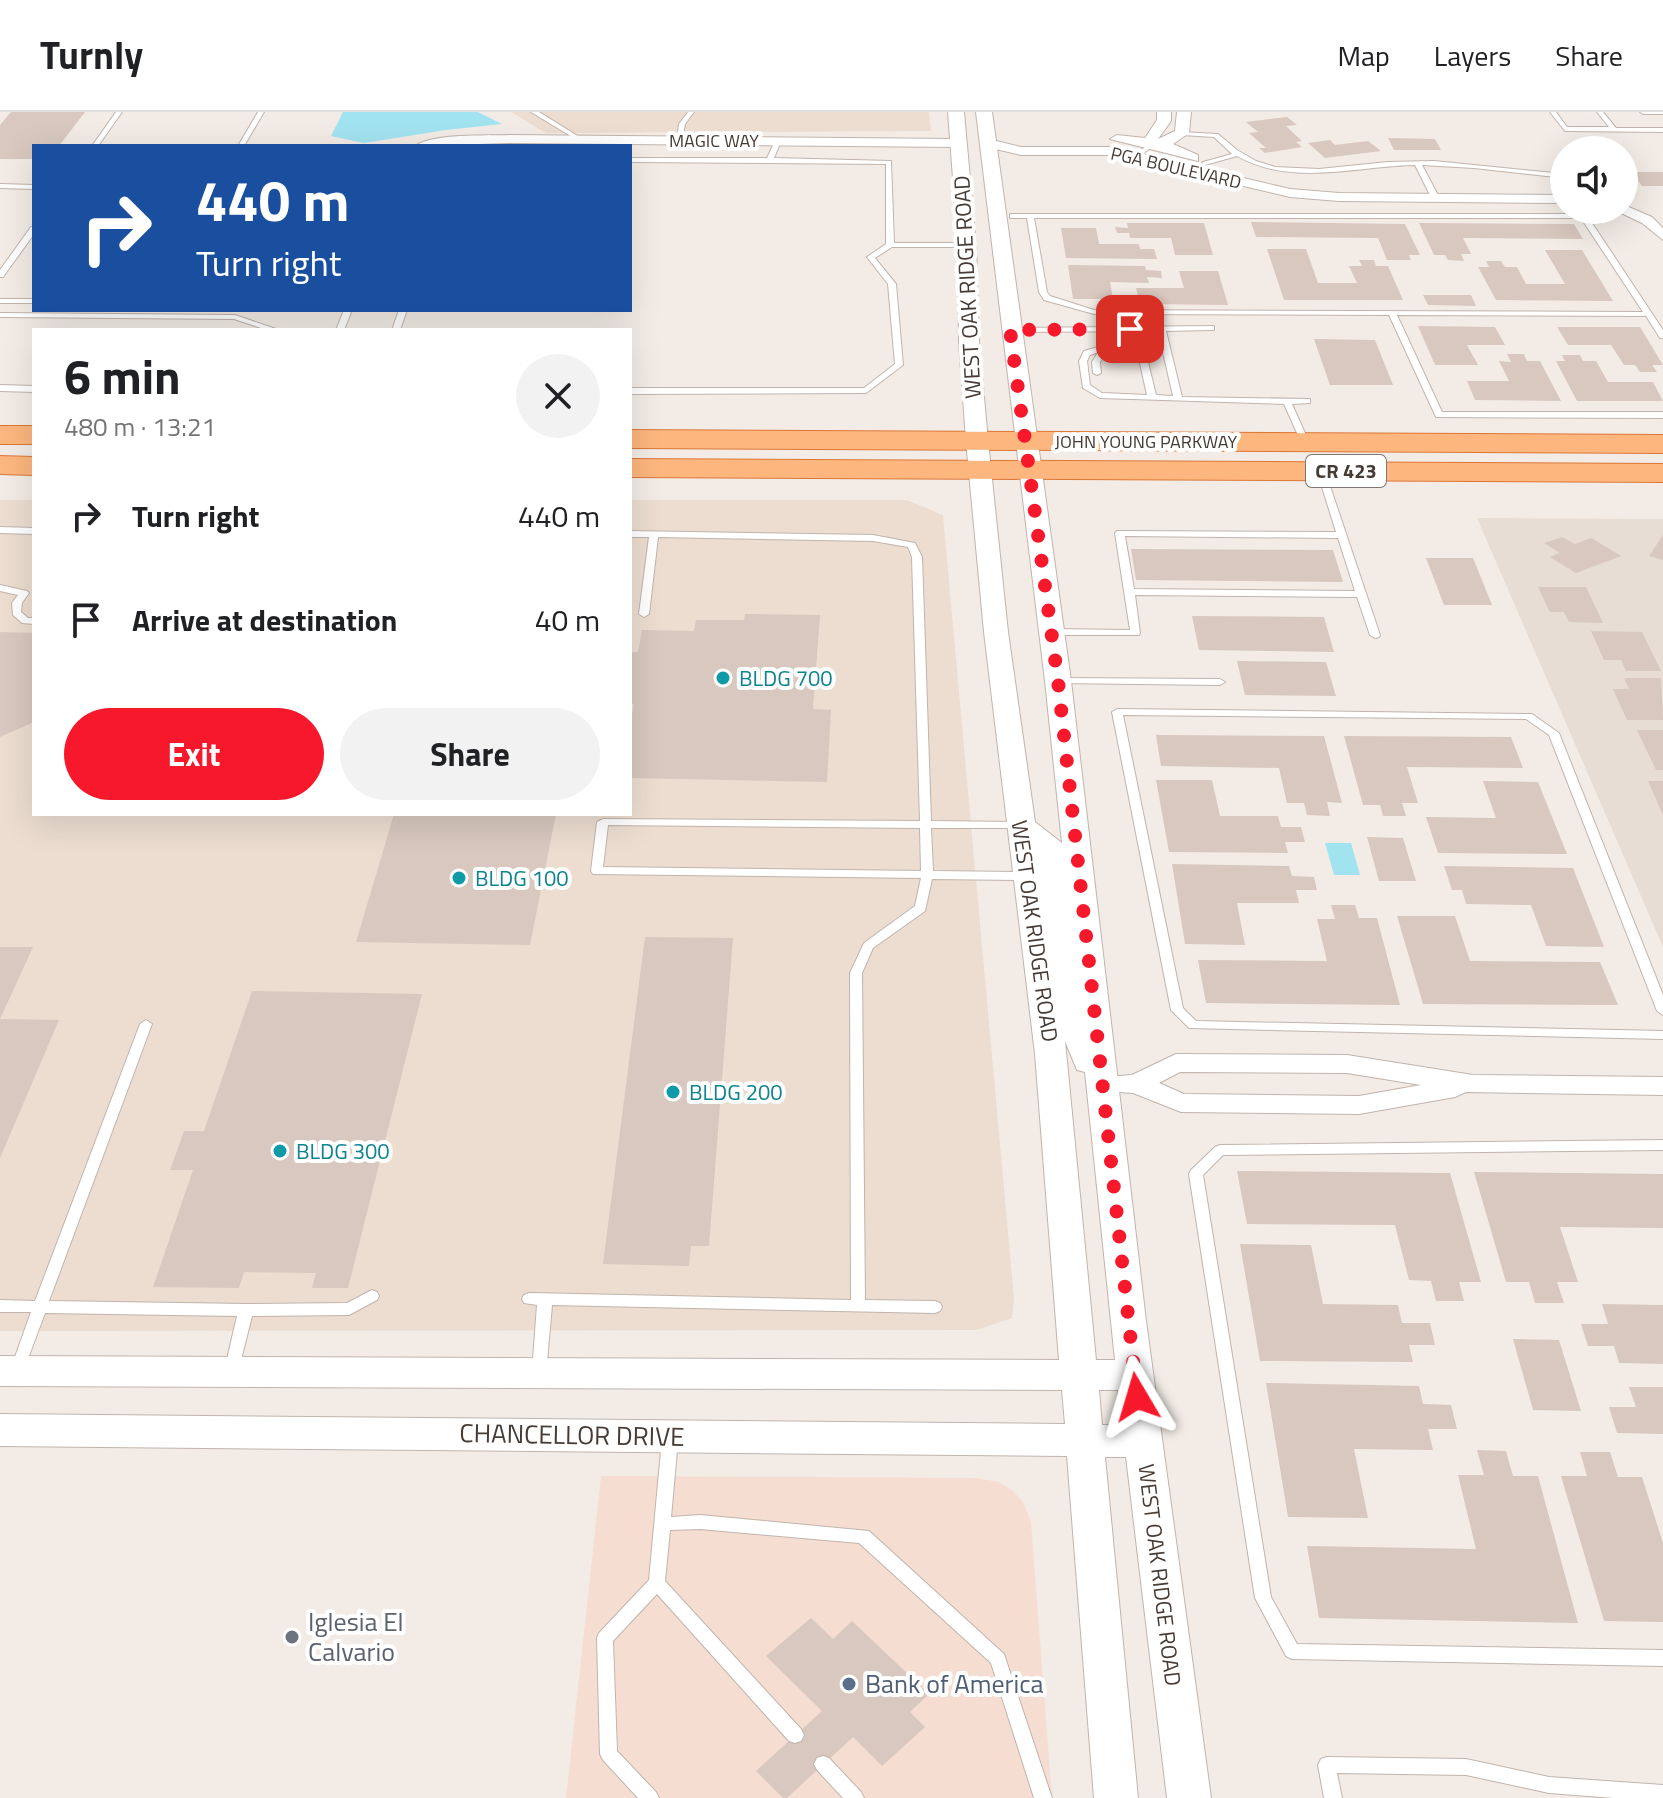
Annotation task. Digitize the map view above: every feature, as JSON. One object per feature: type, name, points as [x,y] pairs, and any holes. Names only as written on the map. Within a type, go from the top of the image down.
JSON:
[{"type":"highway","points":[[0,435],[32,435]]},
{"type":"highway","name":"JOHN YOUNG PARKWAY","points":[[632,439],[1321,471],[1663,473]]},
{"type":"highway","name":"JOHN YOUNG PARKWAY","points":[[1026,456],[1305,442],[1663,444]]},
{"type":"highway","name":"JOHN YOUNG PARKWAY","points":[[632,468],[978,455]]},
{"type":"highway","points":[[0,465],[32,466]]},
{"type":"street","name":"WEST OAK RIDGE ROAD","points":[[956,112],[967,245],[969,342],[978,455],[1020,825],[1051,1054],[1116,1798]]},
{"type":"street","name":"WEST OAK RIDGE ROAD","points":[[984,112],[1026,456],[1058,681],[1135,1375],[1189,1798]]},
{"type":"street","points":[[1164,112],[1164,121],[1151,136],[1153,144],[1170,141],[1182,133],[1184,112]]},
{"type":"street","name":"PGA BOULEVARD","points":[[988,143],[1020,137],[1130,140],[1185,153],[1205,163],[1297,184],[1432,193]]},
{"type":"street","name":"MAGIC WAY","points":[[437,144],[467,140],[958,143]]},
{"type":"street","points":[[958,143],[988,143]]},
{"type":"street","name":"PGA BOULEVARD","points":[[988,143],[1021,151],[1112,151],[1290,193],[1486,194],[1550,198]]},
{"type":"street","points":[[1638,216],[1663,236]]},
{"type":"street","points":[[1020,825],[1049,845],[1056,864],[1073,1019],[1083,1055],[1102,1084],[1136,1084],[1181,1103],[1359,1105],[1473,1084]]},
{"type":"street","points":[[1136,1084],[1176,1063],[1190,1063],[1347,1064],[1473,1084],[1663,1086]]},
{"type":"street","points":[[8,1371],[1135,1375]]},
{"type":"street","name":"CHANCELLOR DRIVE","points":[[0,1430],[1143,1441]]},
{"type":"lane","points":[[96,144],[119,112]]},
{"type":"lane","points":[[242,144],[261,112]]},
{"type":"lane","points":[[534,112],[581,140]]},
{"type":"lane","points":[[679,140],[682,124],[689,115],[702,112]]},
{"type":"lane","points":[[1553,112],[1565,129],[1663,130]]},
{"type":"lane","points":[[1600,112],[1614,130]]},
{"type":"lane","points":[[1643,112],[1663,112]]},
{"type":"lane","points":[[1182,133],[1216,135],[1235,155],[1269,168],[1294,172],[1418,164],[1462,165],[1550,176]]},
{"type":"lane","points":[[770,160],[778,141]]},
{"type":"lane","points":[[1136,156],[1153,144]]},
{"type":"lane","points":[[1205,163],[1235,155]]},
{"type":"lane","points":[[632,160],[889,162],[890,245]]},
{"type":"lane","points":[[1418,164],[1432,193]]},
{"type":"lane","points":[[0,186],[32,187]]},
{"type":"lane","points":[[1013,216],[1583,216],[1663,336]]},
{"type":"lane","points":[[1030,216],[1043,292],[1054,302],[1082,310],[1648,314]]},
{"type":"lane","points":[[0,275],[32,232]]},
{"type":"lane","points":[[632,391],[866,390],[899,365],[892,284],[871,257],[890,245],[967,245]]},
{"type":"lane","points":[[0,301],[32,301]]},
{"type":"lane","points":[[1392,313],[1439,415],[1663,415]]},
{"type":"lane","points":[[0,315],[235,317],[269,328]]},
{"type":"lane","points":[[1010,330],[1211,328]]},
{"type":"lane","points":[[1161,329],[1178,399]]},
{"type":"lane","points":[[1166,346],[1102,347],[1087,353],[1083,361],[1086,386],[1090,392],[1109,396],[1307,401]]},
{"type":"lane","points":[[1109,396],[1098,378],[1096,362],[1100,356],[1129,348]]},
{"type":"lane","points":[[1129,348],[1143,358],[1152,398]]},
{"type":"lane","points":[[0,388],[32,389]]},
{"type":"lane","points":[[1287,402],[1305,442]]},
{"type":"lane","points":[[1321,471],[1375,635]]},
{"type":"lane","points":[[0,530],[32,531]]},
{"type":"lane","points":[[1050,632],[1135,633],[1120,533],[1342,535]]},
{"type":"lane","points":[[632,534],[873,538],[912,545],[917,557],[927,875],[921,908],[868,946],[856,973],[858,1306]]},
{"type":"lane","points":[[644,614],[654,534]]},
{"type":"lane","points":[[1164,534],[1167,549]]},
{"type":"lane","points":[[1200,534],[1204,549]]},
{"type":"lane","points":[[1232,534],[1236,549]]},
{"type":"lane","points":[[1266,535],[1270,550]]},
{"type":"lane","points":[[1306,535],[1311,550]]},
{"type":"lane","points":[[1172,580],[1174,592]]},
{"type":"lane","points":[[1210,580],[1213,593]]},
{"type":"lane","points":[[1243,581],[1246,593]]},
{"type":"lane","points":[[1278,581],[1281,593]]},
{"type":"lane","points":[[1320,581],[1323,594]]},
{"type":"lane","points":[[0,588],[24,593],[17,603],[16,613],[25,621],[32,621]]},
{"type":"lane","points":[[1130,592],[1361,594]]},
{"type":"lane","points":[[1058,681],[1220,682]]},
{"type":"lane","points":[[1663,1011],[1554,733],[1542,723],[1528,716],[1117,712],[1177,1010],[1193,1025],[1663,1035]]},
{"type":"lane","points":[[1020,825],[603,822],[597,871],[1027,876]]},
{"type":"lane","points":[[8,1371],[40,1307],[146,1024]]},
{"type":"lane","points":[[1663,1145],[1220,1150],[1196,1174],[1263,1598],[1292,1651],[1663,1658]]},
{"type":"lane","points":[[0,1306],[349,1309],[372,1296]]},
{"type":"lane","points":[[529,1299],[935,1307]]},
{"type":"lane","points":[[539,1373],[545,1300]]},
{"type":"lane","points":[[231,1372],[246,1310]]},
{"type":"lane","points":[[650,1798],[609,1754],[605,1638],[657,1583],[670,1436]]},
{"type":"lane","points":[[663,1524],[700,1522],[863,1536],[998,1659],[1043,1798]]},
{"type":"lane","points":[[657,1583],[795,1735]]},
{"type":"lane","points":[[823,1764],[855,1798]]},
{"type":"lane","points":[[1333,1798],[1327,1765],[1466,1767],[1549,1785],[1663,1793]]},
{"type":"shaded area","points":[[511,112],[929,112],[931,131],[546,133]]},
{"type":"shaded area","points":[[0,500],[32,500],[32,816],[632,816],[632,500],[907,500],[943,515],[1014,1299],[1012,1318],[977,1330],[0,1331]]},
{"type":"shaded area","points":[[1477,518],[1663,519],[1663,947]]},
{"type":"shaded area","points":[[601,1476],[976,1478],[999,1482],[1012,1490],[1023,1502],[1031,1522],[1052,1798],[566,1798]]},
{"type":"water","points":[[343,112],[478,112],[502,124],[364,143],[331,136]]},
{"type":"water","points":[[1325,843],[1351,843],[1360,875],[1334,875]]},
{"type":"building","points":[[11,112],[85,112],[61,144],[32,144],[32,159],[0,159],[0,125]]},
{"type":"building","points":[[1287,117],[1297,125],[1286,126],[1302,141],[1296,142],[1302,147],[1265,153],[1259,148],[1266,148],[1249,133],[1258,132],[1246,122]]},
{"type":"building","points":[[1388,138],[1435,139],[1441,150],[1394,150]]},
{"type":"building","points":[[1330,140],[1335,145],[1368,141],[1381,151],[1325,158],[1308,143]]},
{"type":"building","points":[[1638,172],[1663,172],[1663,186],[1642,186]]},
{"type":"building","points":[[1251,222],[1405,224],[1420,255],[1409,255],[1411,260],[1387,260],[1378,238],[1256,237]]},
{"type":"building","points":[[1127,223],[1204,223],[1213,255],[1175,255],[1171,238],[1130,238],[1129,233],[1117,233],[1115,227],[1128,228]]},
{"type":"building","points":[[1419,223],[1574,224],[1583,239],[1463,238],[1471,254],[1461,254],[1464,261],[1434,255]]},
{"type":"building","points":[[1061,228],[1096,228],[1099,244],[1139,244],[1140,249],[1154,249],[1157,259],[1066,258]]},
{"type":"building","points":[[1267,249],[1306,249],[1318,283],[1357,283],[1349,266],[1362,266],[1359,260],[1374,260],[1376,266],[1388,266],[1403,300],[1284,300]]},
{"type":"building","points":[[1545,250],[1582,250],[1613,301],[1496,300],[1478,267],[1489,267],[1486,261],[1501,261],[1505,267],[1517,267],[1526,284],[1565,284]]},
{"type":"building","points":[[1068,265],[1145,266],[1146,270],[1161,271],[1162,278],[1147,277],[1149,283],[1110,282],[1113,299],[1073,299]]},
{"type":"building","points":[[1179,271],[1218,271],[1228,305],[1140,304],[1136,288],[1184,288]]},
{"type":"building","points":[[1423,295],[1471,295],[1476,306],[1428,305]]},
{"type":"building","points":[[1418,326],[1495,327],[1505,345],[1467,345],[1478,365],[1435,365]]},
{"type":"building","points":[[1557,327],[1640,327],[1663,365],[1652,365],[1657,372],[1640,372],[1635,365],[1624,365],[1611,345],[1568,345]]},
{"type":"building","points":[[1314,339],[1375,340],[1393,385],[1330,385]]},
{"type":"building","points":[[1507,354],[1524,354],[1527,361],[1540,361],[1561,401],[1475,400],[1467,381],[1509,381],[1499,361],[1511,362]]},
{"type":"building","points":[[1562,355],[1580,355],[1583,361],[1596,361],[1608,382],[1653,382],[1663,401],[1577,401],[1556,361],[1565,361]]},
{"type":"building","points":[[1663,535],[1663,560],[1649,556]]},
{"type":"building","points":[[1562,537],[1575,544],[1591,538],[1621,556],[1576,573],[1550,557],[1560,553],[1544,543]]},
{"type":"building","points":[[1131,549],[1333,550],[1343,582],[1136,580]]},
{"type":"building","points":[[1426,558],[1473,558],[1492,605],[1444,605]]},
{"type":"building","points":[[1538,587],[1586,587],[1603,623],[1569,622],[1564,612],[1550,612]]},
{"type":"building","name":"BLDG 700","points":[[745,614],[820,615],[813,709],[831,710],[827,782],[632,778],[632,652],[638,652],[642,630],[694,631],[696,620],[744,620]]},
{"type":"building","points":[[1192,616],[1324,617],[1334,652],[1199,650]]},
{"type":"building","points":[[1591,631],[1642,632],[1661,671],[1626,671],[1621,660],[1604,660]]},
{"type":"building","points":[[0,632],[32,633],[32,723],[0,737]]},
{"type":"building","points":[[1237,661],[1326,662],[1336,696],[1245,695]]},
{"type":"building","points":[[1624,678],[1661,678],[1663,720],[1627,720],[1613,689],[1629,689]]},
{"type":"building","points":[[1637,730],[1663,730],[1663,770],[1656,770]]},
{"type":"building","points":[[1156,735],[1324,736],[1342,803],[1327,802],[1330,816],[1307,815],[1304,803],[1287,803],[1279,768],[1161,766]]},
{"type":"building","points":[[1344,736],[1511,737],[1523,768],[1407,767],[1418,803],[1402,803],[1406,816],[1383,816],[1380,805],[1363,805]]},
{"type":"building","points":[[1156,780],[1212,780],[1220,816],[1278,816],[1281,827],[1301,827],[1305,842],[1285,842],[1288,853],[1169,852]]},
{"type":"building","points":[[1483,781],[1538,782],[1567,854],[1438,853],[1426,817],[1496,818]]},
{"type":"building","points":[[1648,781],[1663,781],[1663,815]]},
{"type":"building","name":"BLDG 100","points":[[393,816],[556,816],[530,945],[356,942]]},
{"type":"building","points":[[1367,837],[1403,838],[1416,881],[1379,881]]},
{"type":"building","points":[[1172,864],[1289,866],[1292,876],[1314,877],[1317,890],[1296,890],[1299,903],[1237,903],[1245,945],[1185,944]]},
{"type":"building","points":[[1444,866],[1573,868],[1604,947],[1546,946],[1531,905],[1466,904],[1462,890],[1452,890]]},
{"type":"building","points":[[1331,905],[1355,905],[1359,918],[1377,918],[1400,1005],[1206,1003],[1198,960],[1327,961],[1317,919],[1335,919]]},
{"type":"building","points":[[1397,916],[1455,916],[1470,961],[1600,962],[1618,1005],[1423,1004]]},
{"type":"building","name":"BLDG 200","points":[[645,937],[733,938],[709,1246],[691,1246],[689,1266],[603,1264]]},
{"type":"building","points":[[0,947],[33,947],[0,1019]]},
{"type":"building","name":"BLDG 300","points":[[252,991],[422,994],[348,1288],[312,1288],[316,1273],[244,1272],[239,1288],[153,1287],[193,1170],[170,1170],[184,1131],[204,1131]]},
{"type":"building","points":[[0,1019],[59,1020],[0,1158]]},
{"type":"building","points":[[1237,1171],[1450,1173],[1481,1282],[1459,1282],[1464,1301],[1436,1301],[1431,1281],[1409,1280],[1395,1225],[1247,1224]]},
{"type":"building","points":[[1474,1172],[1663,1174],[1663,1228],[1560,1227],[1578,1282],[1557,1282],[1564,1303],[1535,1303],[1529,1282],[1506,1282]]},
{"type":"building","points":[[1240,1244],[1311,1245],[1323,1304],[1398,1305],[1402,1323],[1430,1323],[1435,1345],[1409,1345],[1413,1362],[1260,1361]]},
{"type":"building","points":[[1602,1304],[1663,1305],[1663,1364],[1619,1363],[1614,1346],[1588,1346],[1581,1324],[1608,1324]]},
{"type":"building","points":[[1513,1339],[1559,1340],[1581,1411],[1533,1410]]},
{"type":"building","points":[[1266,1383],[1419,1386],[1423,1404],[1451,1405],[1457,1429],[1428,1429],[1433,1450],[1354,1449],[1368,1518],[1288,1517]]},
{"type":"building","points":[[1629,1387],[1663,1387],[1663,1434],[1617,1433],[1609,1407],[1636,1407]]},
{"type":"building","points":[[1477,1450],[1506,1451],[1513,1476],[1538,1476],[1578,1623],[1319,1618],[1307,1546],[1476,1549],[1458,1475],[1484,1475]]},
{"type":"building","points":[[1580,1452],[1610,1452],[1618,1477],[1642,1477],[1663,1543],[1663,1622],[1604,1621],[1561,1476],[1587,1476]]},
{"type":"building","points":[[811,1618],[833,1639],[852,1621],[929,1694],[910,1712],[925,1727],[882,1766],[853,1737],[787,1798],[783,1798],[756,1771],[822,1711],[766,1656]]},
{"type":"place","name":"BLDG 700","points":[[723,678]]},
{"type":"place","name":"BLDG 100","points":[[459,878]]},
{"type":"place","name":"BLDG 200","points":[[673,1092]]},
{"type":"place","name":"BLDG 300","points":[[280,1151]]},
{"type":"place","name":"Iglesia El Calvario","points":[[292,1637]]},
{"type":"place","name":"Bank of America","points":[[849,1684]]},
{"type":"route","points":[[1130,329],[1010,330],[1058,681],[1137,1397]]}]
